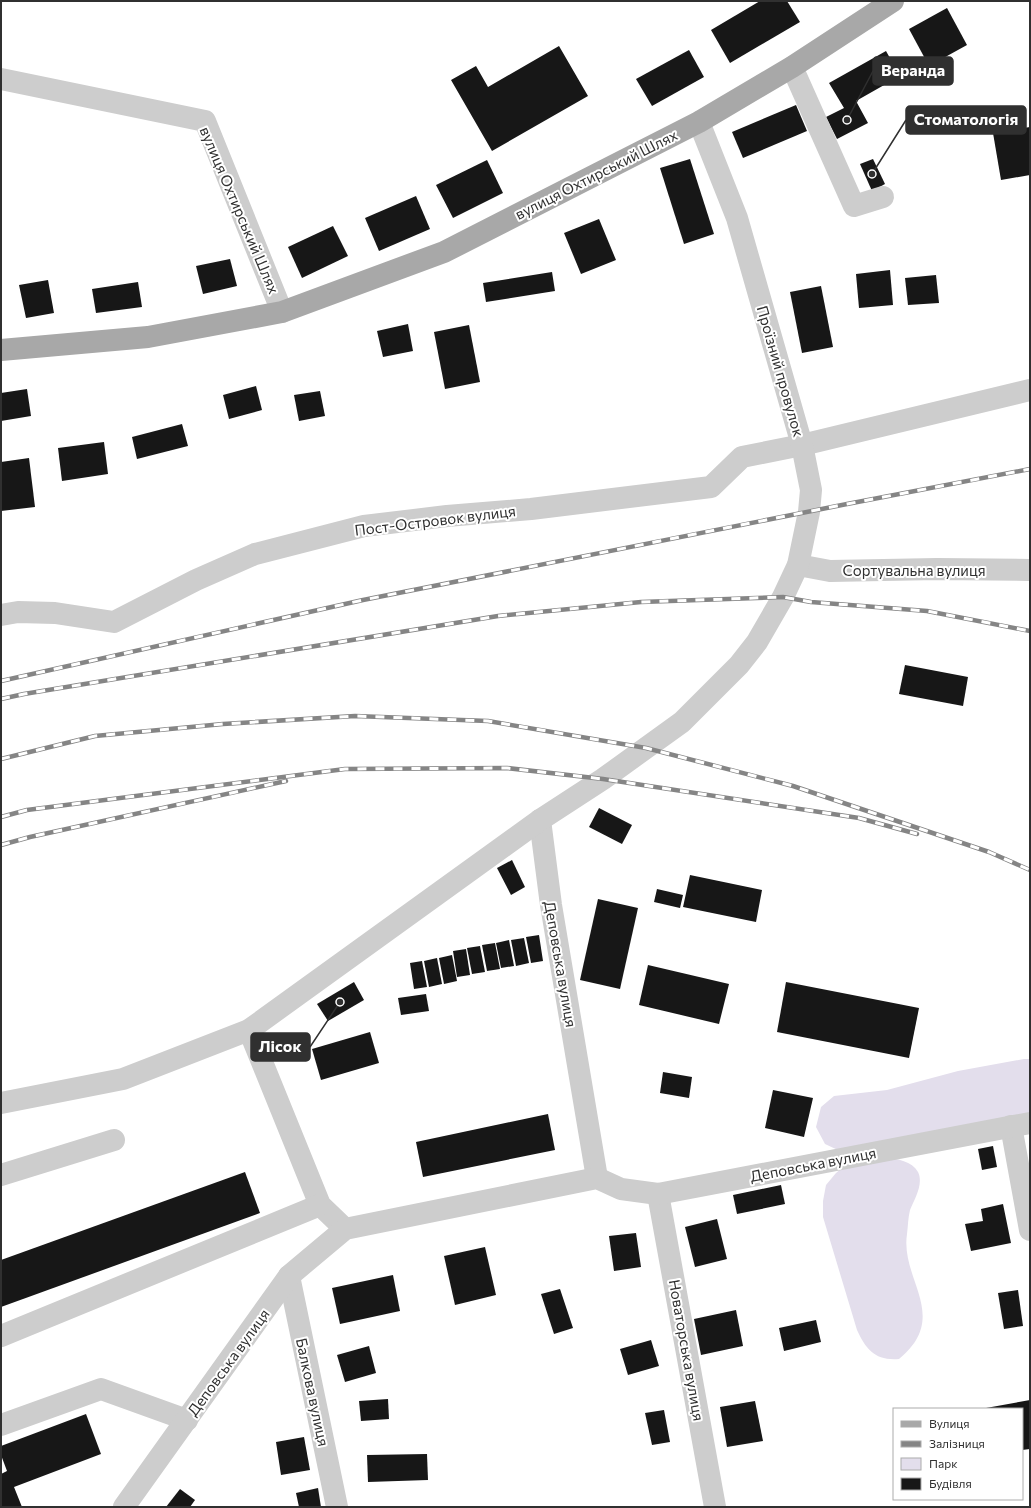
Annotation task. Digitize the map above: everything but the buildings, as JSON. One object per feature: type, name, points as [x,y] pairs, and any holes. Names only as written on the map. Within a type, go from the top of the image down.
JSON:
[{"type":"main road","name":"вулиця Охтирський Шлях","points":[[1,350],[148,337],[282,312],[444,252],[699,122],[792,67],[893,1]]},
{"type":"street","points":[[792,67],[854,206],[883,196]]},
{"type":"street","name":"вулиця Охтирський Шлях","points":[[1,79],[205,121],[282,312]]},
{"type":"street","name":"Проїзний провулок","points":[[699,122],[737,218],[802,445],[1030,390]]},
{"type":"street","points":[[1,1103],[123,1079],[249,1030],[540,820],[603,779],[682,722],[722,684],[757,642],[783,597],[798,565],[809,512],[811,490],[802,445]]},
{"type":"street","name":"Пост-Островок вулиця","points":[[1,615],[18,612],[55,613],[114,622],[196,580],[255,554],[364,526],[447,516],[531,509],[711,487],[742,457],[802,445]]},
{"type":"street","name":"Сортувальна вулиця","points":[[798,565],[830,571],[937,569],[1030,570]]},
{"type":"street","name":"Деповська вулиця","points":[[540,820],[551,904],[597,1178]]},
{"type":"street","points":[[249,1030],[320,1205],[345,1229]]},
{"type":"street","points":[[1020,1124],[1030,1230]]},
{"type":"street","name":"Деповська вулиця","points":[[124,1507],[289,1276],[345,1229],[597,1178],[621,1189],[658,1194],[1020,1124]]},
{"type":"street","points":[[1,1174],[114,1140]]},
{"type":"street","name":"Новаторська вулиця","points":[[658,1194],[715,1507]]},
{"type":"street","points":[[1,1336],[320,1205]]},
{"type":"street","name":"Балкова вулиця","points":[[289,1276],[337,1507]]},
{"type":"street","points":[[1,1426],[101,1389],[187,1420]]},
{"type":"green space","points":[[1030,1059],[1030,1118],[840,1151],[825,1144],[816,1127],[821,1107],[834,1096],[887,1090],[958,1071]]},
{"type":"green space","points":[[886,1157],[912,1165],[920,1177],[918,1192],[909,1213],[907,1251],[923,1313],[921,1328],[914,1343],[899,1359],[878,1356],[868,1348],[860,1337],[823,1217],[823,1201],[826,1185],[836,1173],[848,1163]]},
{"type":"railway","points":[[1,681],[363,600],[1030,469]]},
{"type":"railway","points":[[1,699],[498,616],[641,602],[783,597],[811,602],[927,611],[1030,631]]},
{"type":"railway","points":[[1,759],[95,736],[223,724],[355,716],[488,721],[646,748],[793,786],[989,852],[1030,870]]},
{"type":"railway","points":[[1,817],[27,810],[345,769],[507,768],[603,779],[859,818],[917,834]]},
{"type":"railway","points":[[1,845],[30,837],[286,781]]},
{"type":"place","name":"Веранда","points":[[847,120]]},
{"type":"place","name":"Стоматологія","points":[[872,174]]},
{"type":"place","name":"Лісок","points":[[340,1002]]}]
